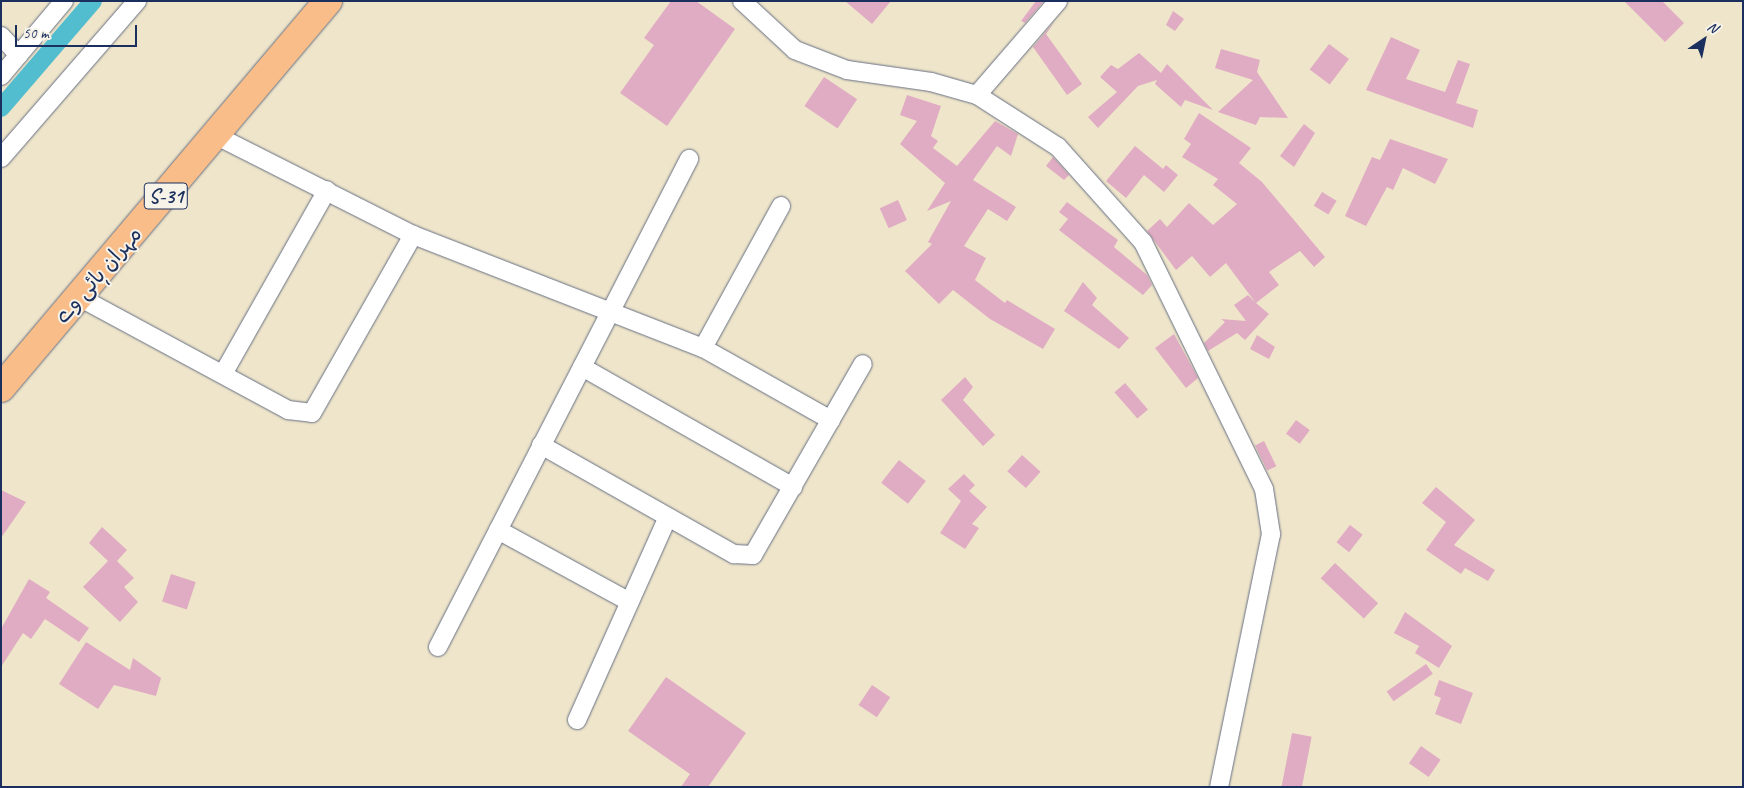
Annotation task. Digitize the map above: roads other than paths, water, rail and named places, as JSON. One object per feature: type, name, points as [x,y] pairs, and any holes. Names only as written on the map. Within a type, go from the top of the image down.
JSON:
[{"type":"main road","name":"مہران ہائی وے","points":[[1,388],[217,136],[328,1]]},
{"type":"street","points":[[1,76],[64,1]]},
{"type":"street","points":[[1,158],[137,1]]},
{"type":"street","points":[[742,1],[795,50],[848,70],[931,82],[977,95],[1058,146],[1142,242],[1264,489],[1271,534],[1219,787]]},
{"type":"street","points":[[977,95],[1058,1]]},
{"type":"street","points":[[1,36],[19,55]]},
{"type":"street","points":[[217,136],[413,235],[610,310],[703,348],[831,420]]},
{"type":"street","points":[[438,647],[689,159]]},
{"type":"street","points":[[223,374],[327,190]]},
{"type":"street","points":[[703,348],[781,206]]},
{"type":"street","points":[[79,297],[288,410],[312,413],[413,235]]},
{"type":"street","points":[[541,445],[734,554],[753,555],[863,364]]},
{"type":"street","points":[[582,367],[793,487]]},
{"type":"street","points":[[577,720],[668,517]]},
{"type":"street","points":[[498,530],[630,602]]},
{"type":"waterway","points":[[1,108],[93,1]]}]
